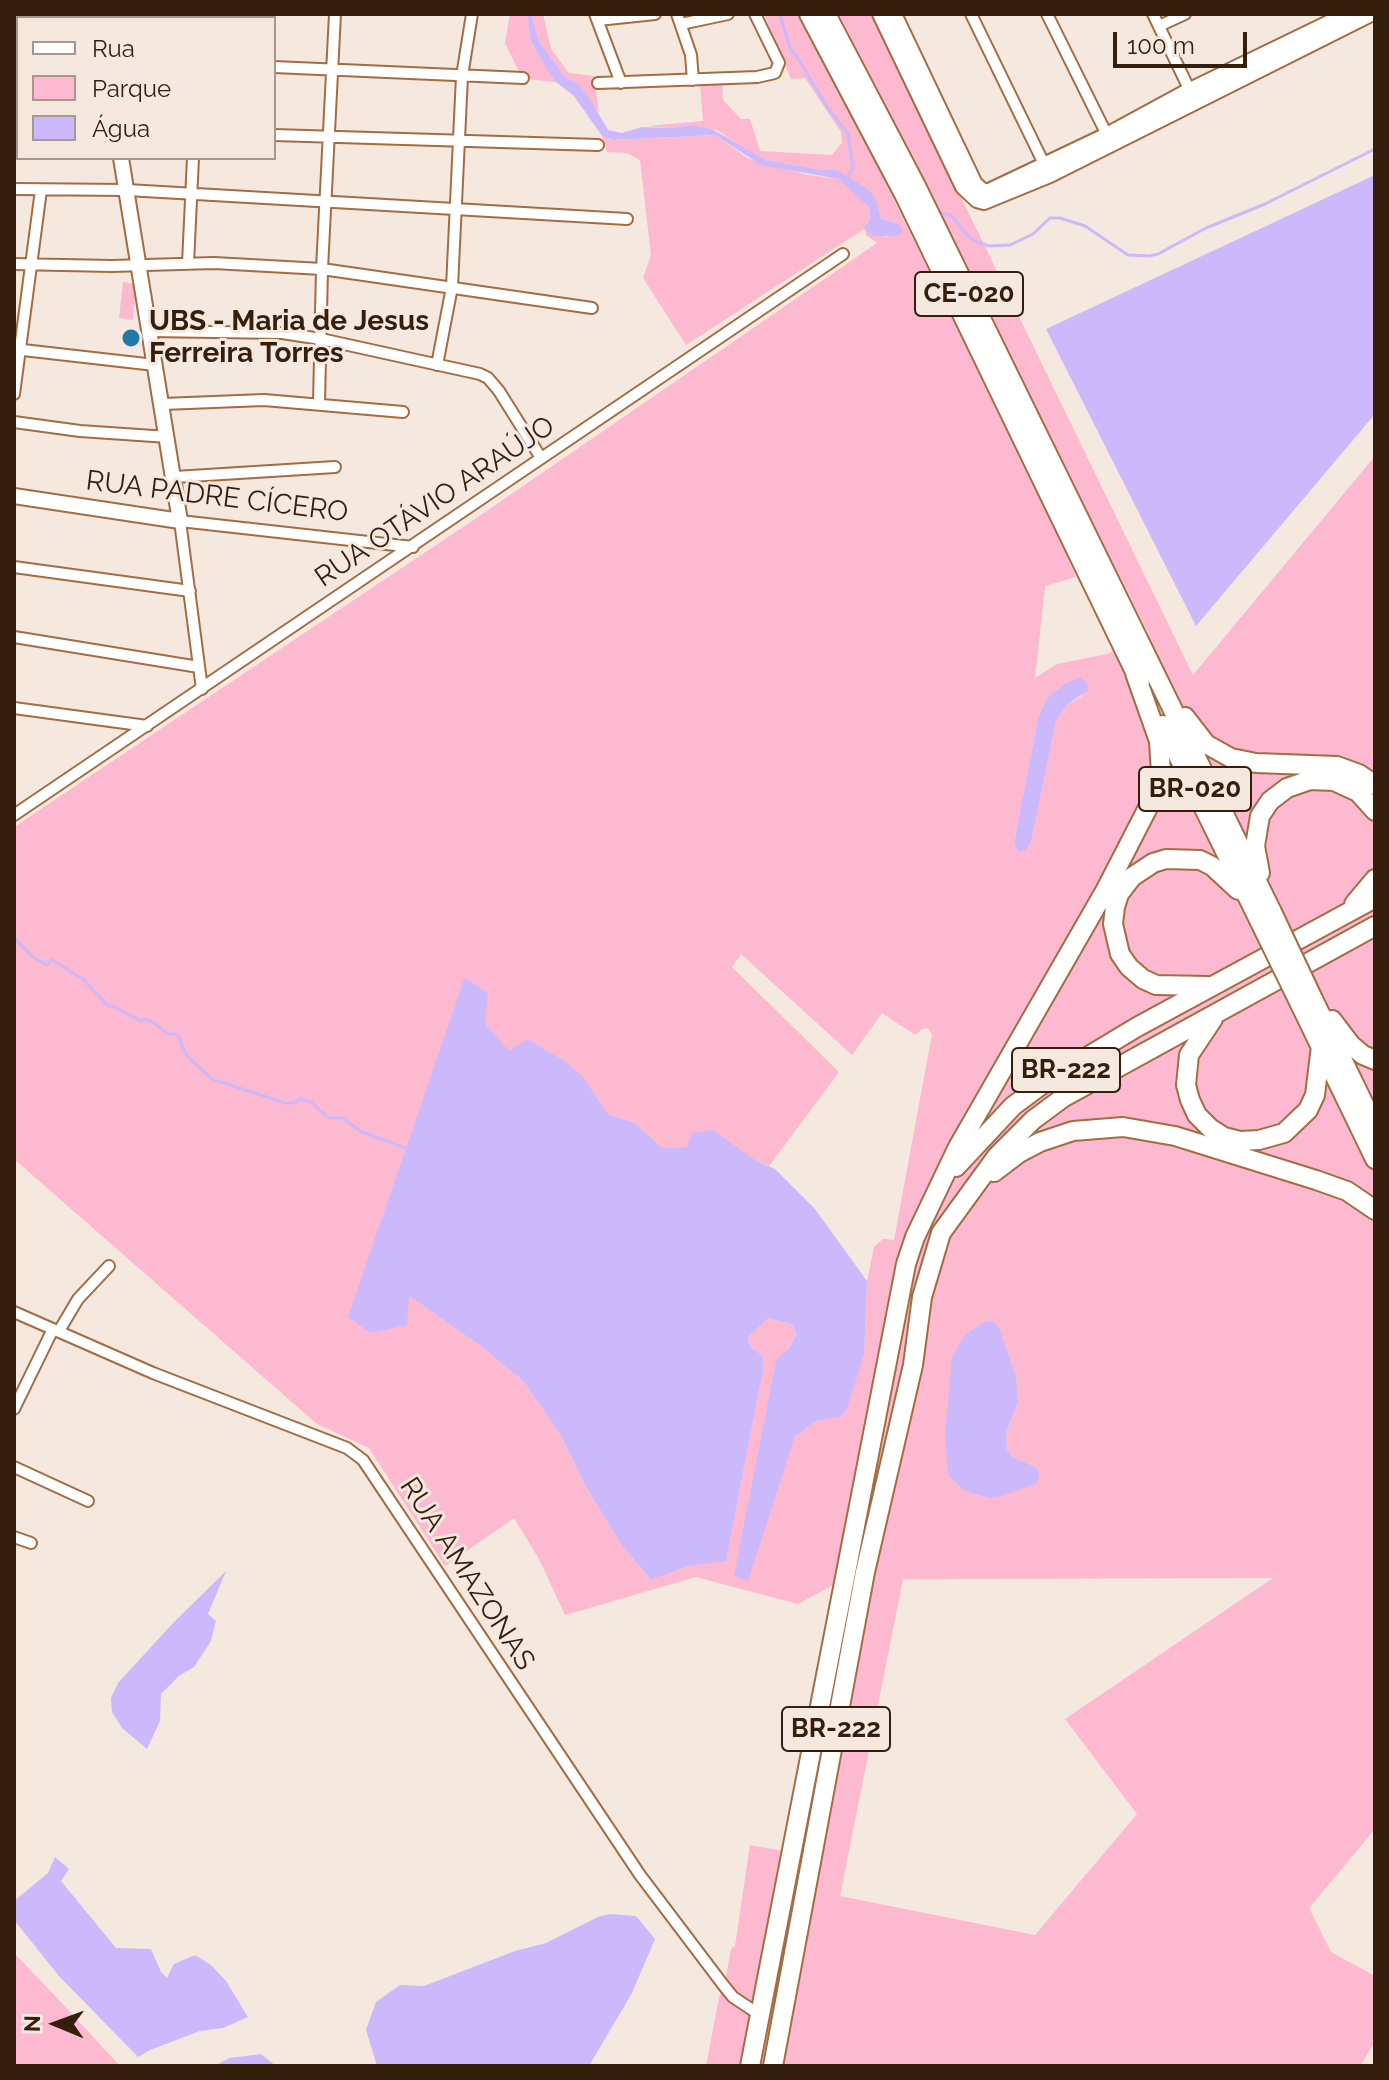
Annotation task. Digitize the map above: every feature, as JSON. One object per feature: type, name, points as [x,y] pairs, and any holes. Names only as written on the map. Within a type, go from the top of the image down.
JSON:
[{"type":"highway","name":"CE-020","points":[[809,14],[904,194],[1135,673]]},
{"type":"highway","name":"CE-020","points":[[826,14],[922,199],[1158,680]]},
{"type":"highway","name":"BR-020","points":[[1135,673],[1375,1127]]},
{"type":"highway","points":[[931,1262],[942,1185],[965,1135],[1105,891],[1156,792],[1161,773],[1159,741],[1135,673]]},
{"type":"highway","name":"BR-020","points":[[1158,680],[1263,911]]},
{"type":"highway","points":[[1158,680],[1197,733],[1217,752],[1256,763],[1337,766],[1359,774],[1375,785]]},
{"type":"highway","points":[[1263,911],[1255,846],[1260,816],[1270,801],[1297,784],[1310,780],[1334,781],[1358,792],[1375,811]]},
{"type":"highway","points":[[1215,986],[1156,985],[1129,967],[1120,954],[1113,924],[1119,894],[1132,877],[1153,863],[1184,858],[1200,860],[1212,866],[1263,911]]},
{"type":"highway","points":[[1346,914],[1375,879]]},
{"type":"highway","points":[[1346,914],[1375,898]]},
{"type":"highway","name":"BR-222","points":[[750,2066],[894,1317],[915,1237],[942,1185],[1013,1106],[1044,1083],[1137,1027],[1346,914]]},
{"type":"highway","points":[[1321,1046],[1315,1095],[1308,1110],[1284,1133],[1259,1140],[1240,1141],[1224,1137],[1197,1115],[1186,1085],[1189,1055],[1219,1012],[1375,926]]},
{"type":"highway","points":[[1351,939],[1375,936]]},
{"type":"highway","name":"BR-020","points":[[1310,1002],[1321,1046],[1375,1159]]},
{"type":"highway","points":[[1310,1002],[1325,1010],[1351,1045],[1375,1060]]},
{"type":"highway","name":"BR-222","points":[[773,2066],[865,1572],[913,1365],[922,1297],[941,1233],[997,1156],[1043,1112],[1064,1097],[1219,1012]]},
{"type":"highway","points":[[960,1204],[1002,1165],[1040,1142],[1073,1131],[1108,1126],[1175,1136],[1347,1191],[1375,1210]]},
{"type":"street","points":[[319,403],[324,203],[335,14]]},
{"type":"street","points":[[437,365],[452,287],[462,76],[472,14]]},
{"type":"street","points":[[621,83],[597,17],[655,14]]},
{"type":"street","points":[[693,80],[691,55],[679,19],[728,14]]},
{"type":"street","points":[[598,83],[757,77],[775,73],[779,63],[755,14]]},
{"type":"street","points":[[880,14],[963,187],[984,198]]},
{"type":"street","points":[[894,14],[984,198]]},
{"type":"street","points":[[971,14],[1047,170]]},
{"type":"street","points":[[1047,14],[1107,135]]},
{"type":"street","points":[[1153,14],[1192,95]]},
{"type":"street","points":[[1159,26],[1185,14]]},
{"type":"street","points":[[984,198],[1047,170],[1347,14]]},
{"type":"street","points":[[1047,170],[1107,135],[1371,14]]},
{"type":"street","points":[[276,67],[523,78]]},
{"type":"street","points":[[276,135],[598,145]]},
{"type":"street","points":[[121,160],[175,477],[202,689]]},
{"type":"street","points":[[188,263],[193,160]]},
{"type":"street","points":[[14,189],[127,190],[627,219]]},
{"type":"street","points":[[14,394],[41,190]]},
{"type":"street","name":"RUA OTÁVIO ARAÚJO","points":[[14,815],[843,254]]},
{"type":"street","points":[[14,264],[140,266],[188,263],[322,269],[592,308]]},
{"type":"street","points":[[149,331],[247,332],[321,339],[468,371],[488,378],[499,391],[541,458]]},
{"type":"street","points":[[18,350],[155,365]]},
{"type":"street","points":[[163,404],[264,400],[403,412]]},
{"type":"street","points":[[14,422],[80,431],[168,437]]},
{"type":"street","points":[[175,477],[335,467]]},
{"type":"street","name":"RUA PADRE CÍCERO","points":[[14,496],[180,521],[413,547]]},
{"type":"street","points":[[14,567],[190,591]]},
{"type":"street","points":[[14,637],[199,667]]},
{"type":"street","points":[[14,708],[147,726]]},
{"type":"street","points":[[14,1409],[18,1394],[56,1330],[78,1299],[109,1266]]},
{"type":"street","name":"RUA AMAZONAS","points":[[14,1312],[153,1373],[347,1448],[363,1460],[640,1875],[733,1997],[760,2015]]},
{"type":"street","points":[[14,1467],[88,1501]]},
{"type":"street","points":[[14,1537],[31,1543]]},
{"type":"green space","points":[[510,14],[527,14],[532,45],[556,82],[526,79],[517,68],[505,43]]},
{"type":"green space","points":[[531,14],[543,14],[551,49],[569,73],[594,76],[599,113],[579,86],[565,77],[539,41]]},
{"type":"green space","points":[[764,14],[802,14],[1046,507],[1076,577],[1045,586],[1035,678],[1057,664],[1107,654],[1149,635],[839,14],[872,14],[1193,675],[1375,456],[1375,1829],[1309,1908],[1331,1952],[1375,1976],[1375,2041],[1360,2066],[706,2066],[719,1998],[731,1949],[735,1946],[750,1845],[783,1851],[835,1584],[798,1604],[696,1577],[565,1615],[539,1559],[514,1518],[445,1566],[369,1448],[317,1424],[14,1159],[14,827],[478,517],[877,243],[866,235],[864,229],[686,345],[643,278],[651,255],[640,160],[627,153],[607,152],[602,136],[613,140],[715,135],[749,159],[808,175],[840,179],[869,208],[870,219],[866,224],[888,237],[899,224],[881,219],[877,202],[837,170],[765,160],[754,156],[717,130],[692,125],[670,128],[647,126],[703,121],[700,83],[722,84],[723,100],[741,119],[750,119],[760,151],[832,155],[842,143],[841,132],[805,78],[791,79]],"holes":[[[1063,685],[1082,696],[1067,705],[1056,721],[1031,843],[1018,852],[1014,843],[1038,718],[1047,698]],[[741,954],[852,1055],[882,1013],[915,1035],[928,1028],[932,1034],[894,1240],[883,1239],[874,1247],[867,1281],[864,1355],[840,1417],[817,1421],[795,1436],[772,1499],[735,1576],[775,1365],[796,1333],[793,1325],[769,1318],[748,1337],[750,1346],[763,1356],[764,1365],[726,1560],[689,1566],[651,1580],[621,1544],[586,1487],[560,1434],[524,1382],[482,1347],[409,1296],[485,1023],[509,1052],[585,1079],[608,1114],[635,1123],[662,1149],[687,1147],[755,1160],[769,1166],[839,1072],[732,967]],[[999,1327],[1016,1376],[1018,1402],[1006,1433],[1007,1450],[1012,1457],[1034,1466],[948,1475]],[[1273,1578],[1065,1719],[1137,1814],[1035,1935],[840,1896],[903,1579]]]},
{"type":"green space","points":[[123,282],[136,284],[133,320],[119,318]]},
{"type":"green space","points":[[14,1953],[59,2000],[120,2066],[14,2066]]},
{"type":"water","points":[[527,14],[531,14],[539,41],[565,77],[579,85],[588,96],[608,130],[622,133],[642,127],[692,125],[712,129],[765,160],[837,170],[869,190],[877,202],[881,219],[899,224],[903,232],[896,236],[872,236],[864,228],[870,219],[869,208],[839,179],[761,165],[715,135],[613,140],[602,136],[574,96],[556,82],[545,66],[531,42]]},
{"type":"water","points":[[1375,175],[1375,414],[1196,626],[1046,329]]},
{"type":"water","points":[[1080,677],[1087,683],[1088,690],[1067,705],[1056,721],[1031,843],[1018,852],[1014,843],[1038,718],[1047,698]]},
{"type":"water","points":[[465,977],[488,994],[485,1023],[509,1051],[527,1039],[566,1062],[585,1079],[608,1114],[635,1123],[662,1148],[687,1147],[692,1133],[713,1130],[755,1160],[775,1169],[815,1209],[867,1281],[864,1355],[847,1408],[840,1417],[817,1421],[795,1436],[748,1581],[734,1576],[775,1365],[796,1334],[793,1325],[769,1318],[748,1337],[750,1346],[763,1356],[764,1365],[726,1561],[689,1566],[651,1580],[621,1544],[586,1487],[560,1434],[524,1382],[482,1347],[409,1296],[407,1325],[371,1333],[348,1317]]},
{"type":"water","points":[[992,1321],[999,1327],[1016,1376],[1018,1402],[1006,1433],[1007,1450],[1012,1457],[1034,1466],[1039,1473],[1037,1483],[990,1498],[965,1491],[948,1475],[945,1435],[952,1356],[965,1335],[984,1322]]},
{"type":"water","points":[[226,1571],[208,1614],[216,1621],[211,1641],[194,1667],[179,1676],[161,1694],[160,1721],[147,1749],[122,1728],[112,1712],[111,1698],[118,1683]]},
{"type":"water","points":[[55,1857],[69,1869],[61,1881],[116,1948],[151,1949],[167,1978],[174,1964],[195,1955],[211,1965],[226,1981],[248,2017],[223,2028],[200,2031],[138,2057],[59,1976],[14,1920],[14,1901],[48,1873]]},
{"type":"water","points":[[610,1914],[636,1916],[655,1939],[632,1993],[589,2066],[377,2066],[366,2030],[376,2002],[400,1985],[424,1986],[515,1951],[546,1943]]},
{"type":"water","points":[[261,2054],[276,2066],[214,2066],[230,2058]]},
{"type":"waterway","points":[[780,14],[790,49],[848,134],[853,169],[846,178]]},
{"type":"waterway","points":[[936,212],[951,215],[968,236],[989,246],[1010,245],[1033,234],[1050,218],[1060,218],[1085,226],[1128,255],[1149,256],[1265,204],[1375,149]]},
{"type":"waterway","points":[[14,938],[33,957],[47,965],[52,960],[83,979],[108,1006],[141,1021],[153,1022],[168,1034],[177,1034],[188,1057],[212,1079],[285,1103],[300,1099],[311,1102],[329,1118],[342,1118],[362,1132],[408,1149]]},
{"type":"place","name":"UBS - Maria de Jesus Ferreira Torres","points":[[131,338]]}]
